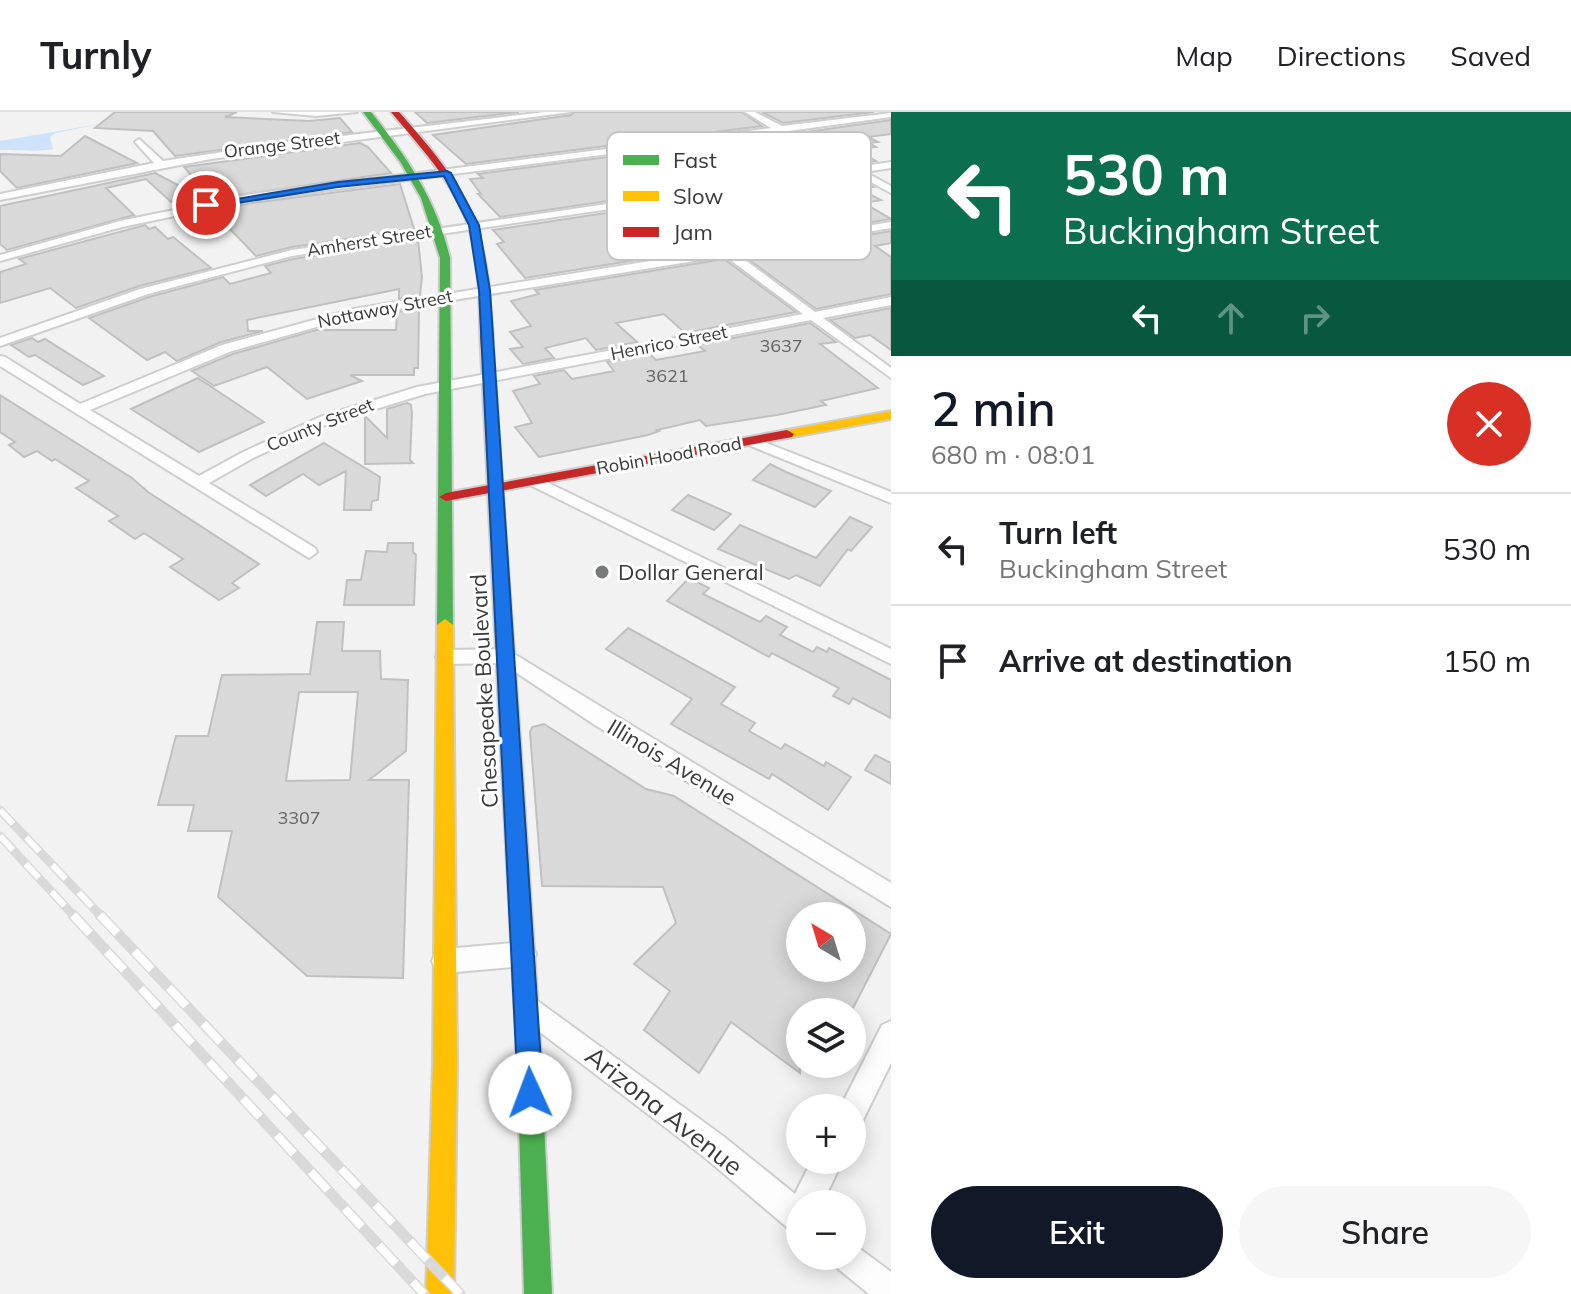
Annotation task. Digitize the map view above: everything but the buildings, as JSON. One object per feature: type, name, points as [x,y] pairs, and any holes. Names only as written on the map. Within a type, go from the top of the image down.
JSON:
[{"type":"main road","name":"Chesapeake Boulevard","points":[[367,112],[417,176],[435,210],[441,230],[446,296],[445,961],[440,1294]]},
{"type":"main road","name":"Chesapeake Boulevard","points":[[395,112],[447,173],[474,225],[484,290],[527,1006],[538,1294]]},
{"type":"main road","name":"Robin Hood Road","points":[[446,497],[891,415]]},
{"type":"street","points":[[277,112],[353,112]]},
{"type":"street","name":"Orange Street","points":[[0,197],[159,163],[262,147],[567,112]]},
{"type":"street","points":[[749,112],[786,132]]},
{"type":"street","points":[[758,132],[891,115]]},
{"type":"street","points":[[139,142],[159,163]]},
{"type":"street","points":[[0,258],[120,224],[231,200],[607,152]]},
{"type":"street","name":"Amherst Street","points":[[871,168],[891,165]]},
{"type":"street","points":[[871,179],[891,190]]},
{"type":"street","name":"Amherst Street","points":[[0,342],[109,301],[216,270],[330,246],[607,206]]},
{"type":"street","name":"Nottaway Street","points":[[871,228],[891,225]]},
{"type":"street","name":"Nottaway Street","points":[[80,409],[183,364],[273,334],[354,313],[670,260]]},
{"type":"street","points":[[738,260],[891,374]]},
{"type":"street","name":"Henrico Street","points":[[446,385],[891,301]]},
{"type":"street","points":[[0,360],[309,552]]},
{"type":"street","name":"County Street","points":[[200,482],[261,448],[325,420],[446,385]]},
{"type":"street","points":[[751,441],[891,498]]},
{"type":"street","points":[[534,481],[891,657]]},
{"type":"street","points":[[446,657],[506,656]]},
{"type":"street","name":"Illinois Avenue","points":[[506,656],[602,719],[891,896]]},
{"type":"street","points":[[445,961],[523,954]]},
{"type":"street","name":"Arizona Avenue","points":[[527,1006],[713,1146],[786,1206]]},
{"type":"street","points":[[861,1094],[891,1034]]},
{"type":"street","points":[[864,1270],[891,1292]]},
{"type":"water","points":[[105,123],[56,133],[50,137],[53,149],[0,150],[0,141]]},
{"type":"railway","points":[[0,810],[102,917]]},
{"type":"railway","points":[[0,836],[75,917]]},
{"type":"railway","points":[[73,915],[424,1294]]},
{"type":"railway","points":[[100,915],[460,1294]]},
{"type":"traffic: fast","points":[[367,112],[416,180],[434,217],[445,258],[445,625]]},
{"type":"traffic: fast","points":[[529,1057],[538,1294]]},
{"type":"traffic: slow","points":[[487,350],[512,769]]},
{"type":"traffic: slow","points":[[787,434],[891,415]]},
{"type":"traffic: slow","points":[[440,1294],[445,1063],[445,625]]},
{"type":"traffic: jam","points":[[395,112],[449,179],[470,217],[481,258],[487,350]]},
{"type":"traffic: jam","points":[[446,497],[787,434]]},
{"type":"traffic: jam","points":[[512,769],[529,1057]]},
{"type":"place","name":"Dollar General","points":[[602,572]]},
{"type":"route","points":[[206,205],[338,184],[447,173],[474,225],[484,290],[530,1093]]}]
